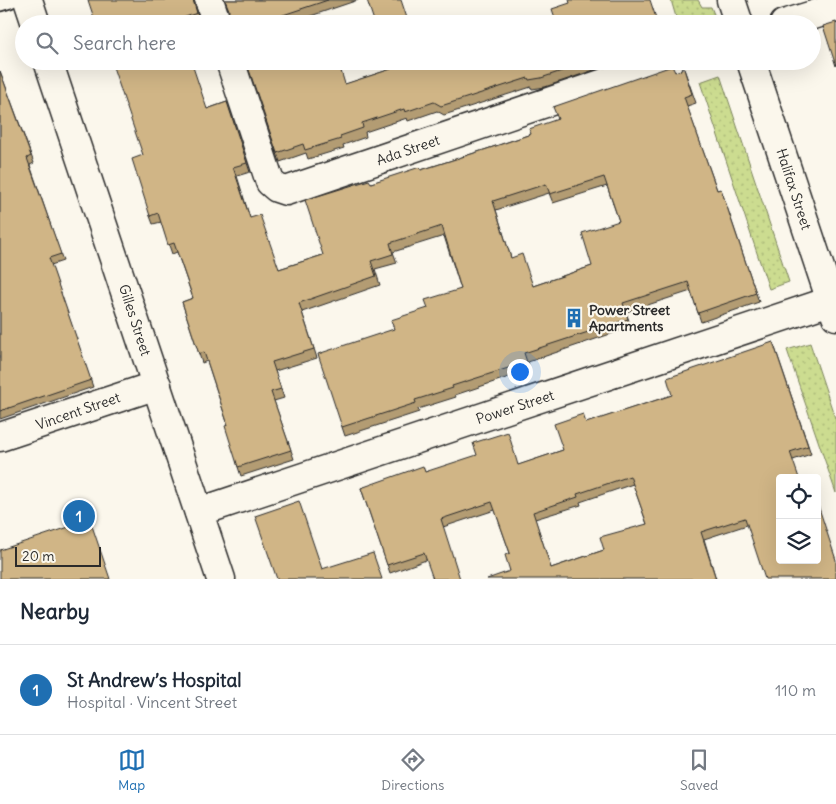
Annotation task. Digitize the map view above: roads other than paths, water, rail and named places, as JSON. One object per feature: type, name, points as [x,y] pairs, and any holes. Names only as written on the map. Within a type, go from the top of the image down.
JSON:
[{"type":"street","points":[[209,0],[214,15]]},
{"type":"street","points":[[731,0],[736,15]]},
{"type":"street","points":[[813,15],[836,8]]},
{"type":"street","name":"Gilles Street","points":[[51,70],[221,579]]},
{"type":"street","name":"Ada Street","points":[[233,70],[270,182],[277,188],[286,191],[642,70]]},
{"type":"street","name":"Halifax Street","points":[[754,70],[834,306]]},
{"type":"street","name":"Power Street","points":[[199,512],[834,306]]},
{"type":"street","name":"Vincent Street","points":[[0,437],[157,385]]},
{"type":"lane","points":[[0,3],[28,5]]},
{"type":"place","name":"Power Street Apartments","points":[[574,318]]},
{"type":"place","name":"St Andrew’s Hospital","points":[[79,516]]}]
